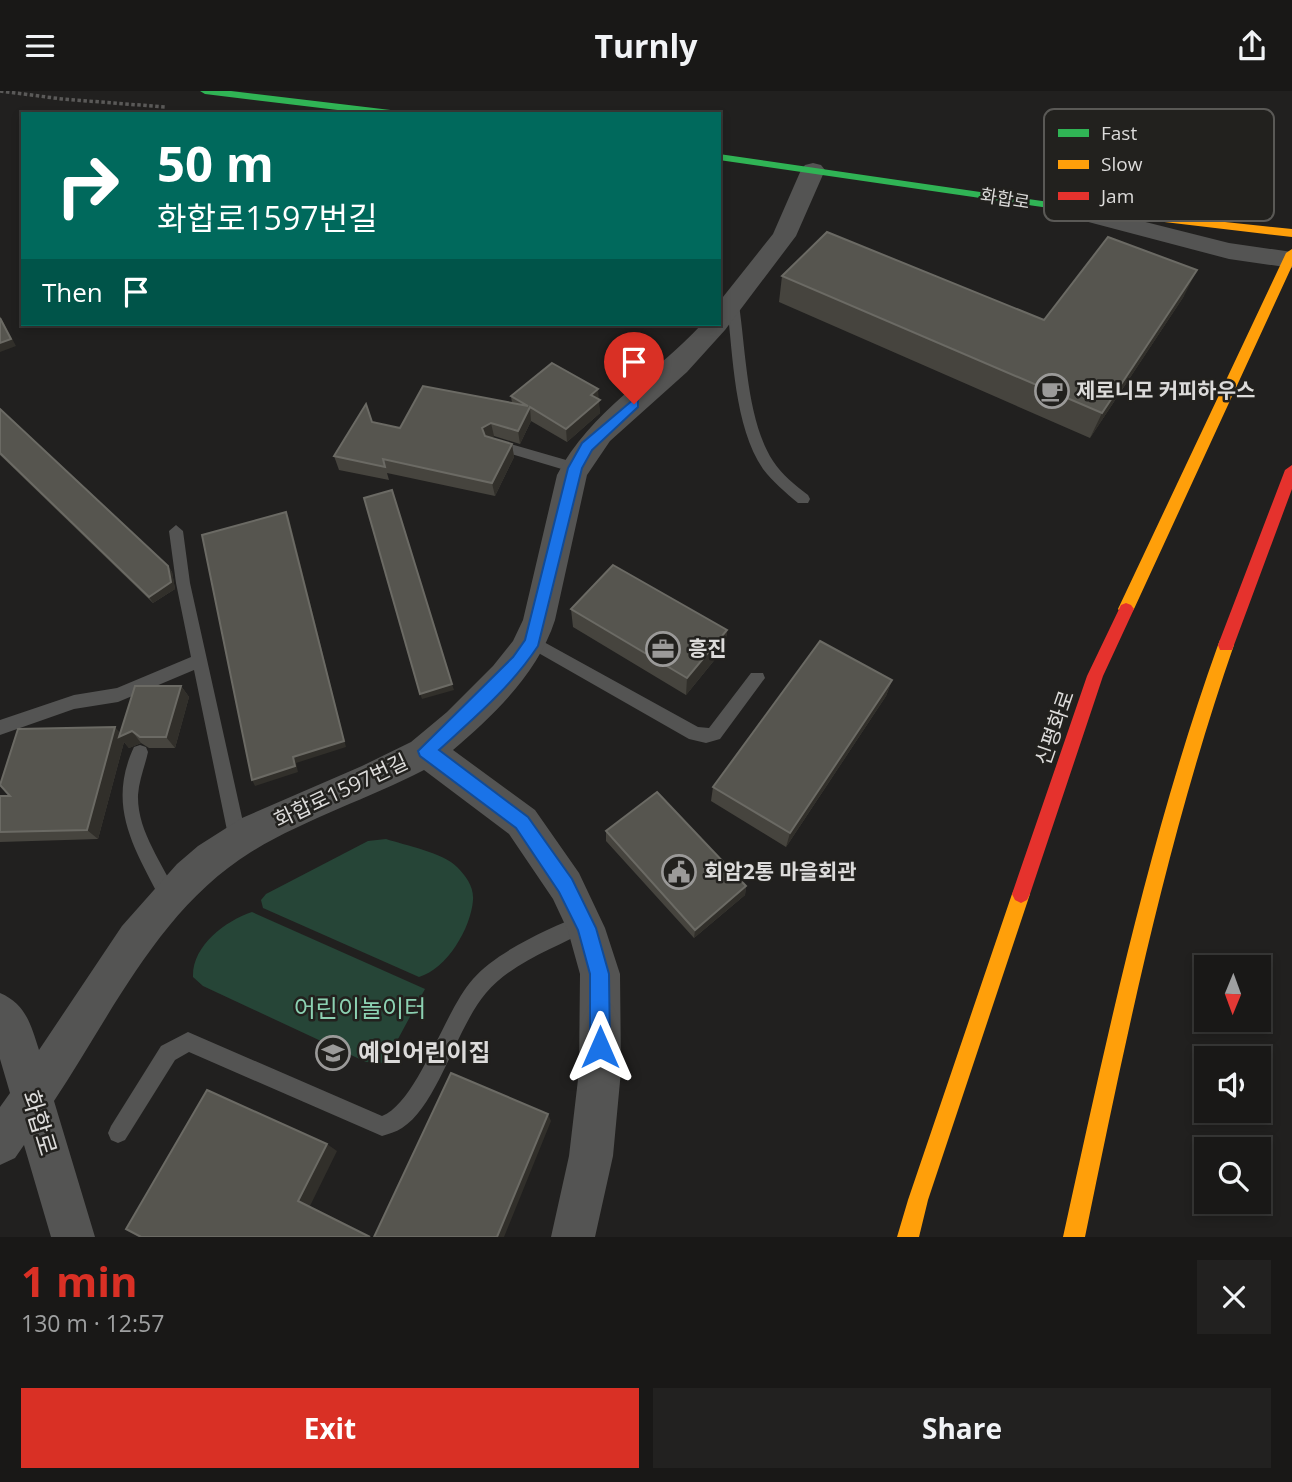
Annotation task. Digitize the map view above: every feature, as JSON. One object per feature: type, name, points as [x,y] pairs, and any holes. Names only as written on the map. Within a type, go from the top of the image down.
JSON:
[{"type":"main road","points":[[205,91],[382,112]]},
{"type":"main road","name":"화합로","points":[[721,157],[1044,205]]},
{"type":"main road","name":"화합로","points":[[1186,221],[1292,233]]},
{"type":"main road","name":"신평화로","points":[[908,1237],[992,976],[1095,676],[1292,253]]},
{"type":"main road","points":[[1074,1237],[1147,900],[1205,700],[1292,470]]},
{"type":"street","name":"화합로1597번길","points":[[723,316],[784,236],[813,170]]},
{"type":"street","points":[[1111,221],[1219,249],[1292,260]]},
{"type":"street","name":"화합로1597번길","points":[[0,1143],[31,1100],[136,936],[168,896],[198,867],[238,840],[370,780],[426,751],[473,709],[519,662],[533,642],[575,468],[587,447],[666,376],[714,326]]},
{"type":"street","points":[[426,751],[522,822],[566,885],[584,923],[600,974],[600,1071],[592,1156],[573,1237]]},
{"type":"street","name":"화합로","points":[[0,1013],[11,1026],[73,1237]]},
{"type":"lane","points":[[723,316],[753,431],[770,467],[782,483],[803,499]]},
{"type":"lane","points":[[493,444],[575,468]]},
{"type":"lane","points":[[176,531],[183,583],[238,840]]},
{"type":"lane","points":[[533,642],[695,734],[706,736],[714,734],[757,678]]},
{"type":"lane","points":[[0,728],[74,702],[118,695],[201,660]]},
{"type":"lane","points":[[140,752],[131,786],[131,809],[145,849],[168,896]]},
{"type":"lane","points":[[118,1133],[168,1053],[188,1042],[382,1126],[392,1124],[408,1110],[452,1029],[482,983],[495,971],[584,923]]},
{"type":"path","points":[[0,91],[85,102],[111,101],[165,107]]},
{"type":"green space","points":[[386,839],[451,862],[469,882],[472,891],[473,900],[468,923],[456,946],[439,966],[419,977],[263,908],[261,900],[266,894],[368,841]]},
{"type":"green space","name":"어린이놀이터","points":[[252,912],[425,989],[385,1063],[366,1062],[203,986],[193,977],[198,955],[212,936],[231,922]]},
{"type":"building","name":"제로니모 커피하우스","points":[[827,232],[1044,320],[1108,237],[1197,270],[1102,413],[782,276]]},
{"type":"building","points":[[0,318],[11,339],[0,343]]},
{"type":"building","points":[[552,363],[598,389],[591,395],[600,400],[566,429],[530,407],[518,431],[491,423],[482,428],[485,436],[512,444],[492,483],[383,459],[385,467],[334,456],[366,404],[372,422],[400,428],[423,386],[528,406],[511,396]]},
{"type":"building","points":[[0,409],[168,566],[171,582],[149,597],[0,453]]},
{"type":"building","points":[[392,490],[452,684],[420,694],[364,498]]},
{"type":"building","points":[[286,512],[344,741],[293,757],[295,766],[252,780],[202,535]]},
{"type":"building","points":[[613,565],[727,630],[687,678],[571,609]]},
{"type":"building","points":[[820,641],[892,680],[790,833],[713,787]]},
{"type":"building","points":[[135,686],[181,686],[166,737],[140,737],[132,731],[119,737]]},
{"type":"building","points":[[115,727],[87,830],[0,832],[0,796],[10,796],[0,785],[18,729]]},
{"type":"building","name":"회암2통 마을회관","points":[[657,792],[746,886],[695,930],[606,831]]},
{"type":"building","points":[[451,1073],[548,1114],[497,1237],[374,1237]]},
{"type":"building","points":[[207,1090],[327,1144],[298,1201],[370,1237],[141,1237],[126,1229]]},
{"type":"traffic: fast","points":[[205,91],[382,112]]},
{"type":"traffic: fast","points":[[721,157],[1044,204]]},
{"type":"traffic: slow","points":[[1183,221],[1292,233]]},
{"type":"traffic: slow","points":[[1126,609],[1292,253]]},
{"type":"traffic: slow","points":[[1074,1237],[1139,938],[1178,790],[1226,645]]},
{"type":"traffic: slow","points":[[908,1237],[1021,894]]},
{"type":"traffic: jam","points":[[1226,645],[1292,470]]},
{"type":"traffic: jam","points":[[1021,894],[1095,676],[1126,609]]},
{"type":"place","name":"제로니모 커피하우스","points":[[1052,391]]},
{"type":"place","name":"흥진","points":[[663,649]]},
{"type":"place","name":"회암2통 마을회관","points":[[679,872]]},
{"type":"place","name":"예인어린이집","points":[[333,1053]]},
{"type":"route","points":[[600,1047],[600,974],[586,928],[566,885],[522,822],[426,751],[488,694],[519,662],[533,642],[572,475],[587,447],[634,404]]}]
